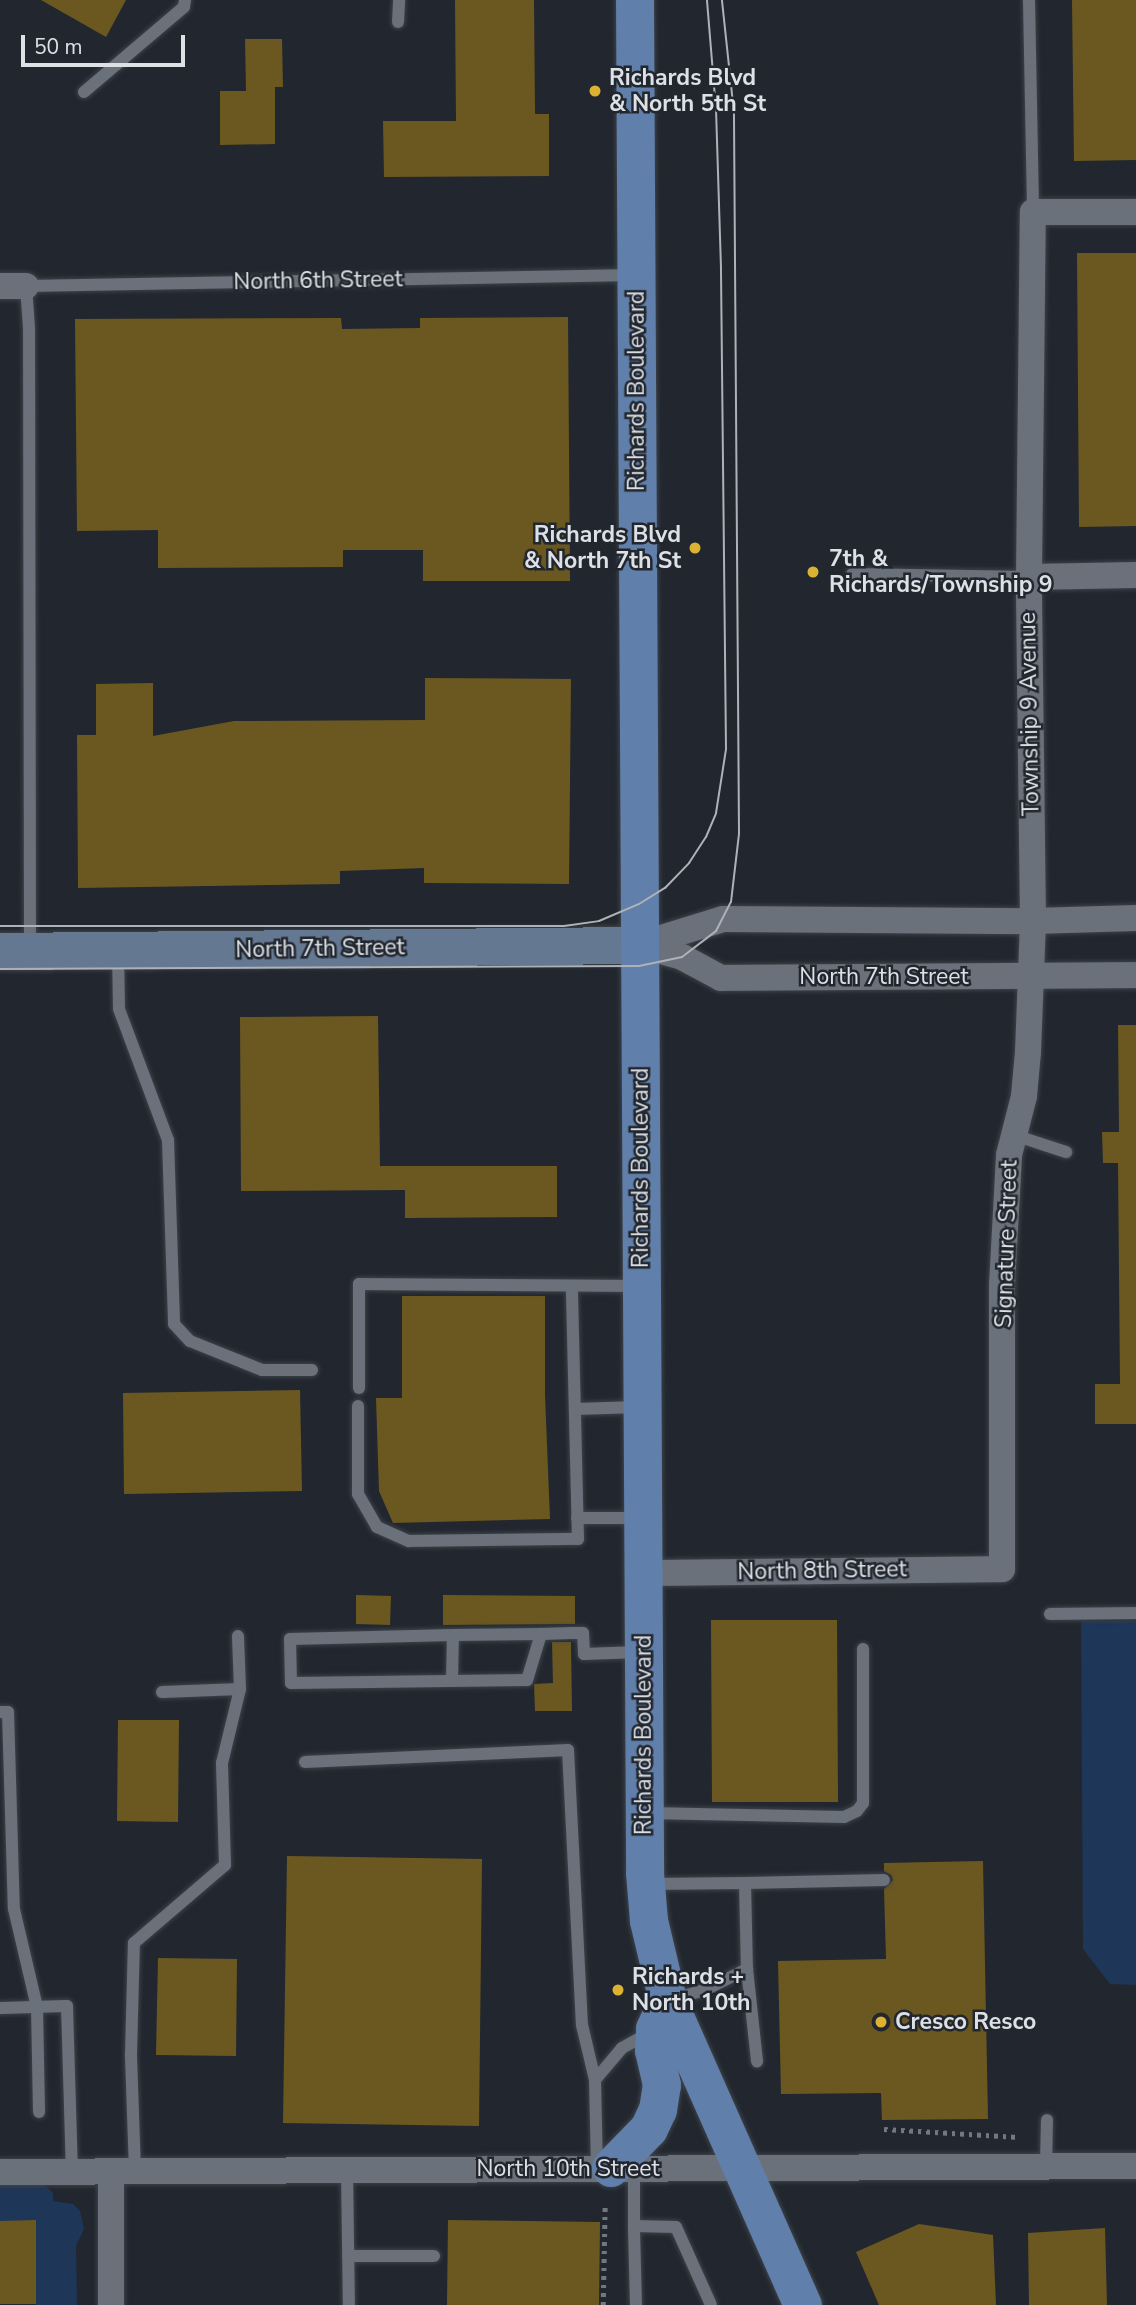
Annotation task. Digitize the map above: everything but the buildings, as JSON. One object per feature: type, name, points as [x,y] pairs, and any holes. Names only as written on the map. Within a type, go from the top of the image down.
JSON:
[{"type":"main road","name":"Richards Boulevard","points":[[635,0],[646,1884],[661,2015],[741,2168],[803,2305]]},
{"type":"main road","name":"North 7th Street","points":[[15,951],[639,945]]},
{"type":"main road","points":[[612,2177],[649,2129],[658,2110],[662,2085],[654,2051],[661,2015]]},
{"type":"street","points":[[1033,212],[1136,212]]},
{"type":"street","name":"Township 9 Avenue","points":[[1032,921],[1029,577],[1033,212]]},
{"type":"street","points":[[1029,577],[1136,575]]},
{"type":"street","name":"North 7th Street","points":[[639,945],[723,919],[1032,921],[1136,918]]},
{"type":"street","name":"Signature Street","points":[[1002,1569],[1002,1285],[1009,1155],[1024,1096],[1028,1052],[1032,921]]},
{"type":"street","name":"North 7th Street","points":[[639,945],[682,957],[720,978],[1136,975]]},
{"type":"street","name":"North 8th Street","points":[[643,1573],[1002,1569]]},
{"type":"street","name":"North 10th Street","points":[[0,2172],[348,2170],[612,2177],[741,2168],[1136,2166]]},
{"type":"street","points":[[111,2305],[123,2171]]},
{"type":"lane","points":[[83,92],[184,7],[185,0]]},
{"type":"lane","points":[[398,22],[399,0]]},
{"type":"lane","points":[[1029,0],[1033,212]]},
{"type":"lane","name":"North 6th Street","points":[[13,286],[637,275]]},
{"type":"lane","points":[[13,286],[29,328],[15,951]]},
{"type":"lane","points":[[852,574],[1029,577]]},
{"type":"lane","points":[[118,951],[119,1009],[168,1140],[174,1324],[190,1341],[262,1370],[312,1370]]},
{"type":"lane","points":[[1014,1135],[1066,1152]]},
{"type":"lane","points":[[359,1388],[359,1284],[641,1287]]},
{"type":"lane","points":[[358,1406],[359,1494],[377,1527],[409,1541],[578,1539],[572,1286]]},
{"type":"lane","points":[[575,1409],[642,1407]]},
{"type":"lane","points":[[578,1518],[642,1518]]},
{"type":"lane","points":[[1050,1614],[1136,1613]]},
{"type":"lane","points":[[541,1634],[527,1680],[291,1684],[290,1639],[583,1633],[584,1654],[643,1652]]},
{"type":"lane","points":[[123,2171],[131,2054],[134,1943],[225,1865],[222,1763],[240,1689],[238,1636]]},
{"type":"lane","points":[[452,1681],[453,1636]]},
{"type":"lane","points":[[644,1813],[844,1817],[857,1811],[863,1803],[863,1649]]},
{"type":"lane","points":[[162,1692],[240,1689]]},
{"type":"lane","points":[[0,1712],[8,1712],[14,1909],[37,2007],[39,2112]]},
{"type":"lane","points":[[305,1762],[568,1750],[582,2025],[595,2080],[612,2177],[634,2226],[636,2305]]},
{"type":"lane","points":[[646,1884],[884,1880]]},
{"type":"lane","points":[[745,1884],[747,1969],[757,2061]]},
{"type":"lane","points":[[595,2080],[622,2048],[661,2015],[747,1969]]},
{"type":"lane","points":[[0,2008],[67,2006],[72,2171]]},
{"type":"lane","points":[[1046,2166],[1047,2120]]},
{"type":"lane","points":[[348,2170],[349,2305]]},
{"type":"lane","points":[[634,2226],[676,2227],[711,2305]]},
{"type":"lane","points":[[348,2256],[435,2256]]},
{"type":"path","points":[[884,2129],[1019,2137]]},
{"type":"path","points":[[603,2305],[612,2177]]},
{"type":"shaded area","points":[[1081,1621],[1136,1621],[1136,1985],[1110,1984],[1083,1949]]},
{"type":"shaded area","points":[[0,2178],[37,2178],[53,2193],[53,2201],[73,2204],[80,2211],[84,2229],[76,2246],[77,2305],[36,2305],[36,2221],[0,2221]]},
{"type":"tram line","points":[[0,926],[564,926],[599,921],[639,904],[665,888],[689,863],[706,837],[716,813],[726,749],[721,268],[716,110],[707,0]]},
{"type":"tram line","points":[[0,969],[639,966],[682,957],[716,931],[731,902],[739,834],[734,113],[722,0]]},
{"type":"place","name":"Richards Blvd & North 5th St","points":[[595,91]]},
{"type":"place","name":"Richards Blvd & North 7th St","points":[[695,548]]},
{"type":"place","name":"7th & Richards/Township 9","points":[[813,572]]},
{"type":"place","name":"Richards + North 10th","points":[[618,1990]]},
{"type":"place","name":"Cresco Resco","points":[[881,2022]]}]
